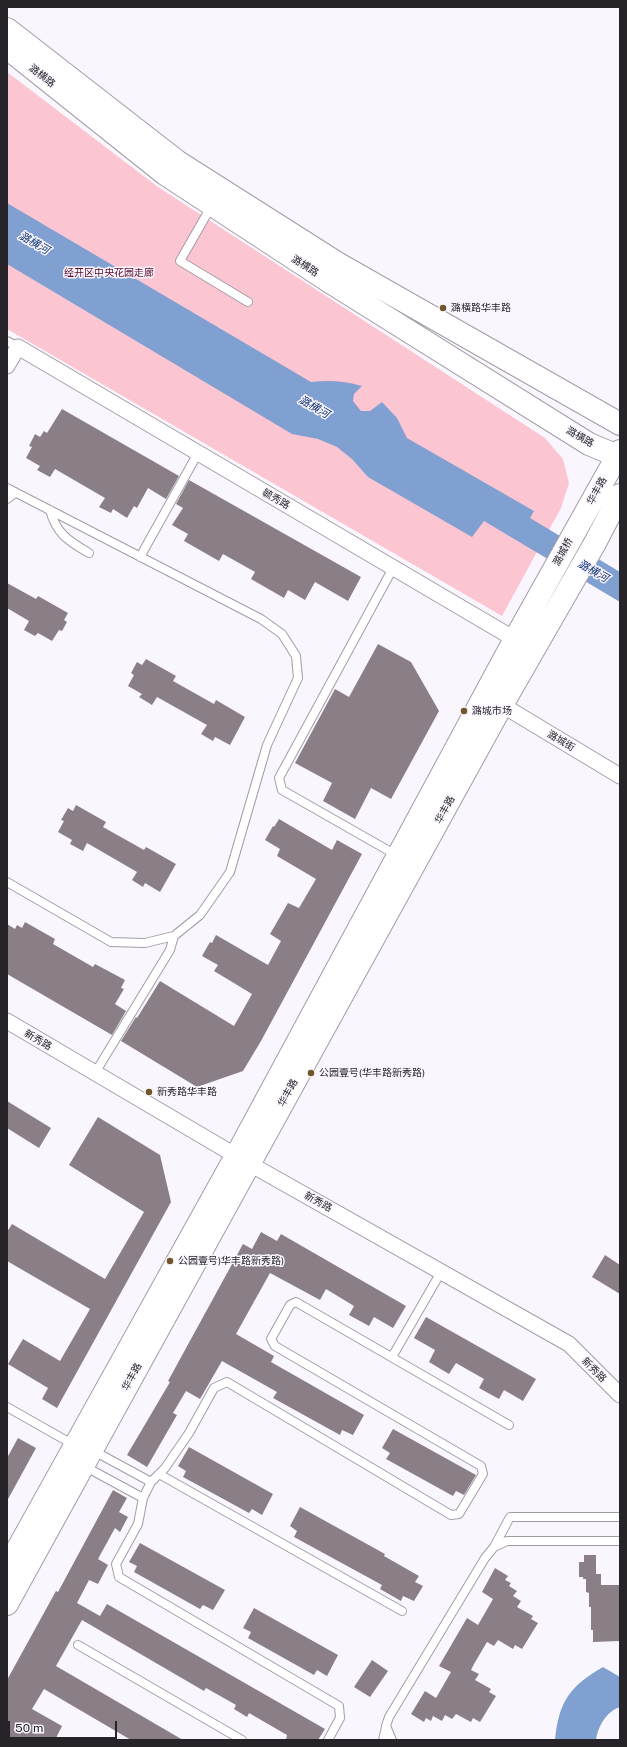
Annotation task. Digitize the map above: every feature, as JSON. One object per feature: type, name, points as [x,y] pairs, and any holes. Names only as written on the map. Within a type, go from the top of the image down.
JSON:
[{"type":"street","name":"潞横路","points":[[7,29],[178,162],[337,263],[620,424]]},
{"type":"street","name":"潞横路","points":[[7,48],[165,174],[330,282],[589,444],[619,455]]},
{"type":"street","points":[[7,366],[12,344]]},
{"type":"street","name":"毓秀路","points":[[12,344],[534,651]]},
{"type":"street","name":"华丰路","points":[[575,531],[619,455]]},
{"type":"street","name":"华丰路","points":[[7,1604],[83,1454],[243,1160],[534,651],[595,543],[620,495]]},
{"type":"street","name":"潞城桥","points":[[552,572],[575,531]]},
{"type":"street","name":"华丰路","points":[[243,1160],[398,856],[552,572]]},
{"type":"street","name":"潞城街","points":[[502,705],[620,776]]},
{"type":"street","name":"新秀路","points":[[7,1022],[243,1160],[569,1344],[620,1395]]},
{"type":"street","name":"华丰路","points":[[7,1568],[83,1454]]},
{"type":"lane","points":[[212,205],[180,261],[248,302]]},
{"type":"lane","points":[[140,557],[198,453]]},
{"type":"lane","points":[[7,488],[261,618],[282,634],[296,656],[298,678],[267,746],[230,872],[200,915],[174,936],[146,943],[111,942],[7,882]]},
{"type":"lane","points":[[7,499],[15,492]]},
{"type":"lane","points":[[50,510],[54,523],[63,536],[89,552]]},
{"type":"lane","points":[[393,568],[279,778],[282,790],[398,856]]},
{"type":"lane","points":[[95,1073],[170,950],[174,936]]},
{"type":"lane","points":[[392,1357],[441,1272]]},
{"type":"lane","points":[[328,1740],[340,1718],[338,1706],[119,1577],[116,1564],[138,1524],[143,1498],[151,1482],[159,1474],[189,1433],[214,1388],[227,1382],[451,1515],[459,1514],[483,1474],[481,1466],[275,1346],[271,1339],[290,1305],[296,1302],[509,1425]]},
{"type":"lane","points":[[7,1407],[83,1454],[143,1498]]},
{"type":"lane","points":[[83,1454],[151,1482]]},
{"type":"lane","points":[[159,1474],[402,1611]]},
{"type":"lane","points":[[383,1740],[389,1717],[485,1558],[494,1547],[510,1517],[620,1517]]},
{"type":"lane","points":[[494,1547],[507,1541],[620,1540]]},
{"type":"lane","points":[[78,1645],[242,1740]]},
{"type":"lane","points":[[386,1726],[392,1740]]},
{"type":"green space","name":"经开区中央花园走廊","points":[[7,72],[158,187],[545,438],[563,459],[569,483],[561,508],[502,616],[7,329]]},
{"type":"water","name":"潞横河","points":[[7,203],[311,382],[337,381],[362,386],[354,394],[353,401],[361,411],[370,411],[382,402],[397,418],[407,438],[534,511],[530,518],[620,572],[620,602],[484,521],[472,537],[368,477],[352,459],[337,447],[318,439],[292,434],[7,264]]},
{"type":"water","points":[[603,1667],[620,1677],[620,1707],[611,1712],[601,1724],[596,1740],[555,1740],[560,1715],[568,1696],[582,1681]]},
{"type":"building","points":[[62,409],[179,476],[166,499],[148,488],[137,508],[134,506],[127,518],[113,509],[111,513],[99,507],[105,498],[55,469],[50,477],[37,470],[40,466],[26,458],[32,447],[29,446],[35,434],[40,437],[44,431],[47,433]]},
{"type":"building","points":[[189,480],[361,577],[348,601],[315,582],[305,600],[288,590],[284,598],[251,579],[255,572],[223,554],[219,561],[184,541],[188,534],[172,525],[183,508],[176,504]]},
{"type":"building","points":[[7,583],[36,599],[38,596],[68,613],[64,620],[67,622],[62,631],[59,630],[52,641],[38,633],[35,636],[24,630],[29,621],[7,608]]},
{"type":"building","points":[[378,644],[411,662],[439,711],[391,799],[371,788],[355,819],[323,801],[332,783],[295,763],[335,689],[349,697]]},
{"type":"building","points":[[146,659],[176,676],[173,681],[214,704],[216,700],[245,717],[230,745],[215,737],[213,741],[201,734],[207,725],[157,697],[152,705],[139,697],[142,694],[128,686],[134,675],[131,673],[137,662],[142,665]]},
{"type":"building","points":[[76,805],[106,822],[103,827],[144,850],[146,847],[176,864],[160,892],[145,883],[143,887],[132,880],[137,872],[87,843],[83,851],[70,844],[72,840],[58,832],[64,821],[61,820],[68,808],[73,811]]},
{"type":"building","points":[[279,819],[332,850],[337,840],[362,854],[261,1041],[243,1071],[197,1087],[121,1041],[160,981],[234,1026],[252,994],[214,971],[218,965],[202,956],[216,935],[268,965],[281,941],[270,934],[288,903],[299,908],[316,879],[277,856],[280,849],[265,840]]},
{"type":"building","points":[[25,922],[55,939],[53,944],[93,967],[95,964],[125,980],[121,988],[124,989],[115,1004],[126,1011],[112,1035],[7,974],[7,924],[15,929],[17,925],[22,928]]},
{"type":"building","points":[[7,1101],[51,1128],[39,1148],[7,1128]]},
{"type":"building","points":[[98,1117],[160,1155],[171,1202],[57,1408],[42,1399],[48,1388],[8,1364],[23,1339],[60,1361],[90,1309],[7,1261],[7,1232],[12,1224],[105,1279],[144,1212],[69,1165]]},
{"type":"building","points":[[261,1232],[277,1241],[281,1234],[406,1306],[393,1328],[374,1317],[369,1326],[349,1315],[354,1306],[326,1289],[320,1300],[270,1273],[236,1334],[274,1356],[271,1362],[364,1415],[353,1435],[342,1430],[340,1435],[273,1398],[277,1392],[222,1361],[200,1399],[186,1391],[173,1413],[177,1415],[147,1467],[127,1455],[170,1382],[168,1381],[243,1244],[252,1249]]},
{"type":"building","points":[[605,1255],[620,1265],[620,1294],[592,1277]]},
{"type":"building","points":[[426,1317],[536,1379],[523,1401],[504,1390],[499,1399],[479,1388],[484,1379],[456,1363],[449,1374],[429,1362],[435,1350],[414,1338]]},
{"type":"building","points":[[393,1429],[476,1475],[464,1495],[456,1491],[453,1496],[386,1459],[390,1453],[382,1448]]},
{"type":"building","points":[[18,1438],[36,1448],[7,1501],[7,1458]]},
{"type":"building","points":[[189,1447],[273,1494],[262,1515],[252,1509],[249,1513],[183,1477],[186,1471],[178,1466]]},
{"type":"building","points":[[113,1490],[127,1498],[119,1512],[128,1517],[120,1532],[115,1528],[98,1559],[108,1565],[98,1584],[89,1580],[77,1603],[100,1616],[107,1604],[325,1729],[318,1740],[286,1740],[287,1735],[249,1713],[247,1717],[234,1709],[236,1705],[206,1688],[204,1691],[82,1620],[56,1666],[183,1740],[131,1740],[44,1689],[32,1709],[62,1726],[55,1740],[7,1740],[7,1680],[56,1591],[58,1592]]},
{"type":"building","points":[[300,1507],[385,1554],[384,1556],[419,1576],[415,1582],[423,1586],[414,1601],[403,1596],[401,1601],[380,1589],[382,1585],[294,1537],[297,1531],[290,1526]]},
{"type":"building","points":[[140,1543],[225,1590],[213,1610],[203,1605],[200,1609],[134,1572],[137,1566],[129,1562]]},
{"type":"building","points":[[584,1555],[596,1555],[596,1574],[601,1574],[601,1585],[619,1585],[620,1641],[593,1642],[593,1630],[591,1630],[591,1607],[589,1607],[589,1593],[586,1592],[586,1579],[579,1577],[579,1562],[584,1562]]},
{"type":"building","points":[[495,1568],[508,1576],[505,1580],[511,1583],[509,1586],[517,1591],[513,1596],[521,1601],[517,1607],[533,1616],[531,1619],[538,1623],[522,1649],[515,1645],[513,1649],[498,1640],[494,1646],[487,1642],[474,1664],[471,1670],[479,1674],[475,1680],[491,1689],[489,1692],[496,1696],[480,1722],[473,1718],[471,1722],[456,1714],[452,1719],[445,1715],[442,1721],[433,1716],[431,1721],[426,1718],[424,1722],[411,1714],[425,1691],[436,1698],[451,1672],[439,1666],[467,1618],[478,1625],[493,1599],[482,1592]]},
{"type":"building","points":[[254,1608],[338,1655],[327,1676],[317,1670],[314,1675],[248,1638],[251,1632],[243,1628]]},
{"type":"building","points":[[372,1660],[388,1671],[370,1697],[354,1687]]},
{"type":"place","name":"潞横路华丰路","points":[[443,308]]},
{"type":"place","name":"潞城市场","points":[[464,711]]},
{"type":"place","name":"公园壹号(华丰路新秀路)","points":[[311,1073]]},
{"type":"place","name":"新秀路华丰路","points":[[149,1092]]},
{"type":"place","name":"公园壹号)华丰路新秀路)","points":[[170,1261]]}]
